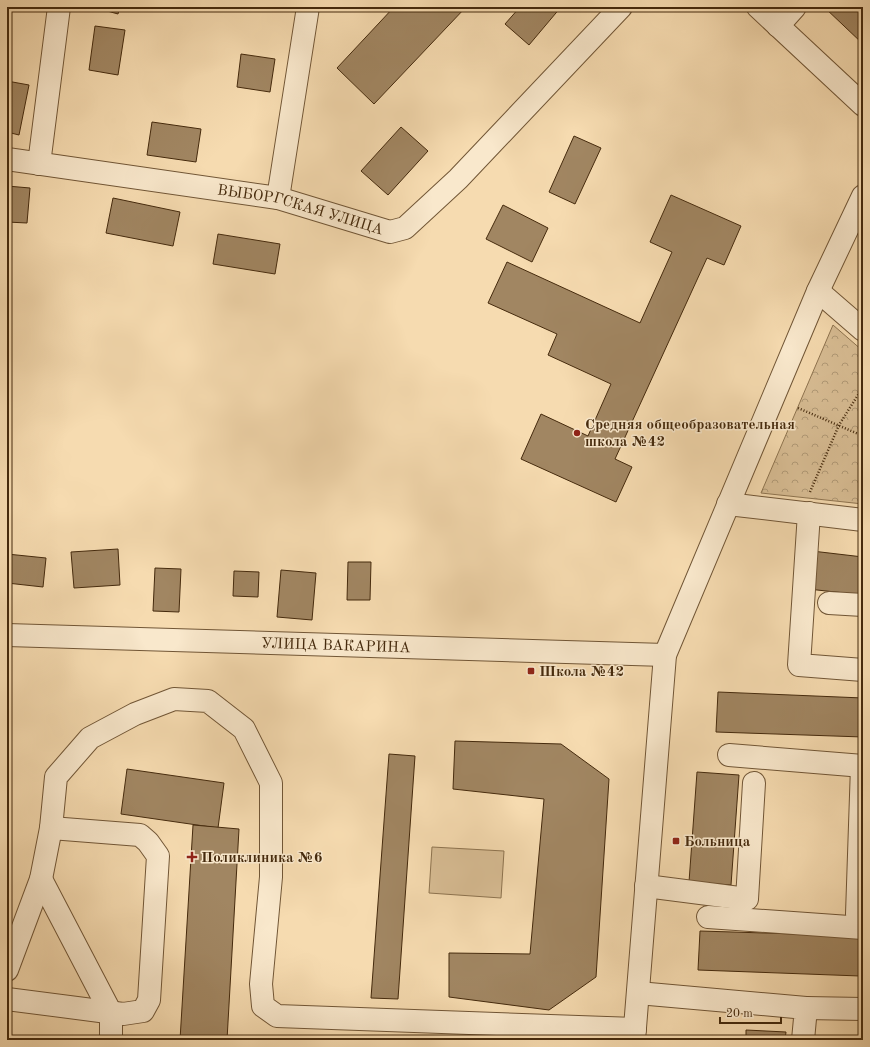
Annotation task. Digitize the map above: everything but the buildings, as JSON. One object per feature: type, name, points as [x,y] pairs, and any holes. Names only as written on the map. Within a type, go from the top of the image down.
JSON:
[{"type":"street","points":[[39,164],[59,7]]},
{"type":"street","points":[[278,198],[308,7]]},
{"type":"street","name":"ВЫБОРГСКАЯ УЛИЦА","points":[[7,159],[278,198],[390,232],[405,228],[458,179],[621,7]]},
{"type":"street","points":[[758,7],[863,105]]},
{"type":"street","points":[[778,26],[795,7]]},
{"type":"street","points":[[7,970],[41,879],[51,828],[56,776],[90,738],[135,714],[174,699],[208,701],[244,729],[272,783],[271,877],[261,984],[263,1006],[277,1016],[634,1034],[664,655],[818,291],[863,196]]},
{"type":"street","points":[[818,291],[863,330]]},
{"type":"street","points":[[728,504],[808,506],[863,520]]},
{"type":"street","points":[[808,506],[799,665],[863,670]]},
{"type":"street","points":[[829,603],[863,605]]},
{"type":"street","name":"УЛИЦА ВАКАРИНА","points":[[7,635],[664,655]]},
{"type":"street","points":[[729,754],[863,766],[857,914],[863,919]]},
{"type":"street","points":[[646,886],[747,899],[754,783]]},
{"type":"street","points":[[7,999],[123,1014],[143,1011],[149,1000],[158,856],[148,842],[140,835],[51,828]]},
{"type":"street","points":[[41,879],[110,1013],[111,1040]]},
{"type":"street","points":[[708,917],[863,928]]},
{"type":"street","points":[[638,993],[806,1008],[863,1009]]},
{"type":"street","points":[[804,1040],[806,1008]]},
{"type":"path","points":[[808,506],[838,425],[863,387]]},
{"type":"path","points":[[798,408],[863,436]]},
{"type":"green space","points":[[833,325],[863,351],[863,504],[761,493]]},
{"type":"green space","points":[[432,847],[504,851],[501,898],[429,893]]},
{"type":"place","name":"Средняя общеобразовательная школа №42","points":[[577,433]]},
{"type":"place","name":"Школа №42","points":[[531,671]]},
{"type":"place","name":"Больница","points":[[676,841]]},
{"type":"place","name":"Поликлиника №6","points":[[192,857]]}]
